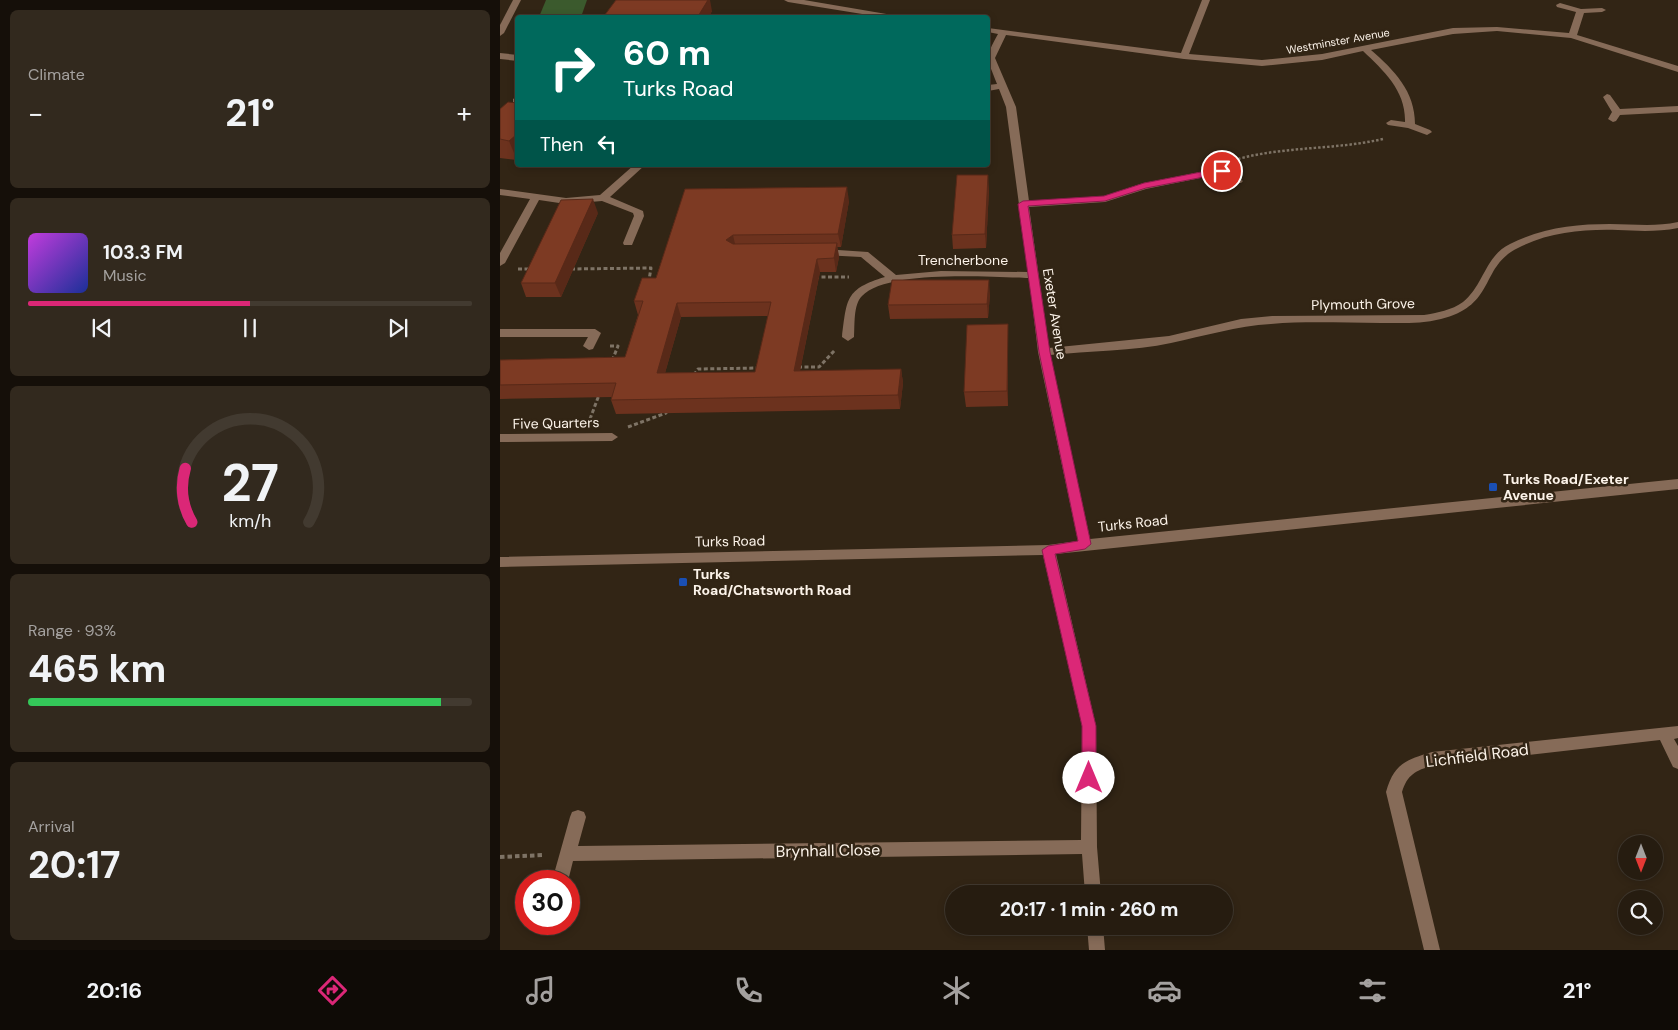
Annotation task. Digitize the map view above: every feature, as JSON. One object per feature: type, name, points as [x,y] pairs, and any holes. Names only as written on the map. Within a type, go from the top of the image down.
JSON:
[{"type":"street","points":[[500,33],[517,0]]},
{"type":"street","points":[[788,0],[886,15]]},
{"type":"street","points":[[1184,56],[1206,0]]},
{"type":"street","points":[[1560,5],[1581,11],[1602,10]]},
{"type":"street","points":[[1572,36],[1581,11]]},
{"type":"street","name":"Westminster Avenue","points":[[990,30],[1184,56],[1262,63],[1322,57],[1423,36],[1474,29],[1529,31],[1572,36],[1678,69]]},
{"type":"street","name":"Exeter Avenue","points":[[1003,32],[992,52],[991,58],[1011,107],[1044,352],[1085,544]]},
{"type":"street","points":[[1365,49],[1387,68],[1402,87],[1411,109],[1410,125]]},
{"type":"street","points":[[500,56],[515,58]]},
{"type":"street","points":[[990,88],[1004,86]]},
{"type":"street","points":[[1606,97],[1615,116],[1678,109]]},
{"type":"street","points":[[1390,123],[1410,125],[1427,132]]},
{"type":"street","points":[[1023,204],[1105,199],[1218,165],[1238,180]]},
{"type":"street","points":[[604,198],[638,167]]},
{"type":"street","points":[[500,192],[536,199],[566,201],[604,198],[638,211],[639,216],[628,243]]},
{"type":"street","points":[[500,263],[518,225],[536,199]]},
{"type":"street","name":"Plymouth Grove","points":[[1044,352],[1170,340],[1241,323],[1272,320],[1424,319],[1448,313],[1466,305],[1478,292],[1497,256],[1512,246],[1544,233],[1585,227],[1647,230],[1678,225]]},
{"type":"street","points":[[815,252],[864,254],[892,277]]},
{"type":"street","name":"Trencherbone","points":[[848,337],[854,299],[859,292],[875,282],[892,277],[1034,275]]},
{"type":"street","points":[[500,333],[594,333],[589,346]]},
{"type":"street","name":"Five Quarters","points":[[500,438],[607,437]]},
{"type":"street","name":"Turks Road","points":[[500,562],[1048,550],[1085,544],[1678,484]]},
{"type":"street","points":[[1048,550],[1089,726],[1089,847],[1092,885]]},
{"type":"street","points":[[1671,733],[1678,762]]},
{"type":"street","name":"Lichfield Road","points":[[1432,950],[1394,792],[1398,776],[1409,765],[1432,759],[1671,733]]},
{"type":"street","points":[[563,870],[578,817]]},
{"type":"street","name":"Brynhall Close","points":[[568,854],[1089,847]]},
{"type":"street","points":[[1096,935],[1097,950]]},
{"type":"path","points":[[1218,165],[1262,152],[1346,146],[1373,141],[1396,135],[1410,125]]},
{"type":"path","points":[[566,269],[651,268],[648,280],[658,280]]},
{"type":"path","points":[[510,269],[538,269]]},
{"type":"path","points":[[807,278],[867,277],[875,282]]},
{"type":"path","points":[[791,367],[819,367],[848,337]]},
{"type":"path","points":[[589,346],[618,346],[611,364]]},
{"type":"path","points":[[693,376],[698,369],[764,368]]},
{"type":"path","points":[[583,437],[600,392]]},
{"type":"path","points":[[607,437],[666,413],[671,406]]},
{"type":"path","points":[[500,857],[568,854]]},
{"type":"green space","points":[[546,0],[587,0],[582,15],[540,15]]},
{"type":"building","points":[[616,0],[708,0],[699,15],[605,15]]},
{"type":"building","points":[[508,102],[515,103],[515,136],[509,141],[500,139],[500,109]]},
{"type":"building","points":[[957,175],[988,175],[985,234],[952,235]]},
{"type":"building","points":[[847,187],[838,234],[733,235],[726,240],[733,244],[837,243],[834,258],[817,259],[794,371],[901,369],[898,395],[611,400],[616,383],[500,385],[500,360],[625,357],[643,301],[634,301],[642,278],[656,278],[685,189]],"holes":[[[771,302],[755,372],[657,373],[677,303]]]},
{"type":"building","points":[[593,199],[555,283],[521,283],[561,200]]},
{"type":"building","points":[[892,280],[989,280],[987,304],[888,305]]},
{"type":"building","points":[[1008,324],[1007,391],[964,392],[967,325]]},
{"type":"place","name":"Turks Road/Exeter Avenue","points":[[1493,487]]},
{"type":"place","name":"Turks Road/Chatsworth Road","points":[[683,582]]},
{"type":"route","points":[[1089,778],[1089,726],[1048,550],[1085,544],[1044,352],[1023,204],[1085,202],[1105,199],[1155,183],[1222,171]]}]
